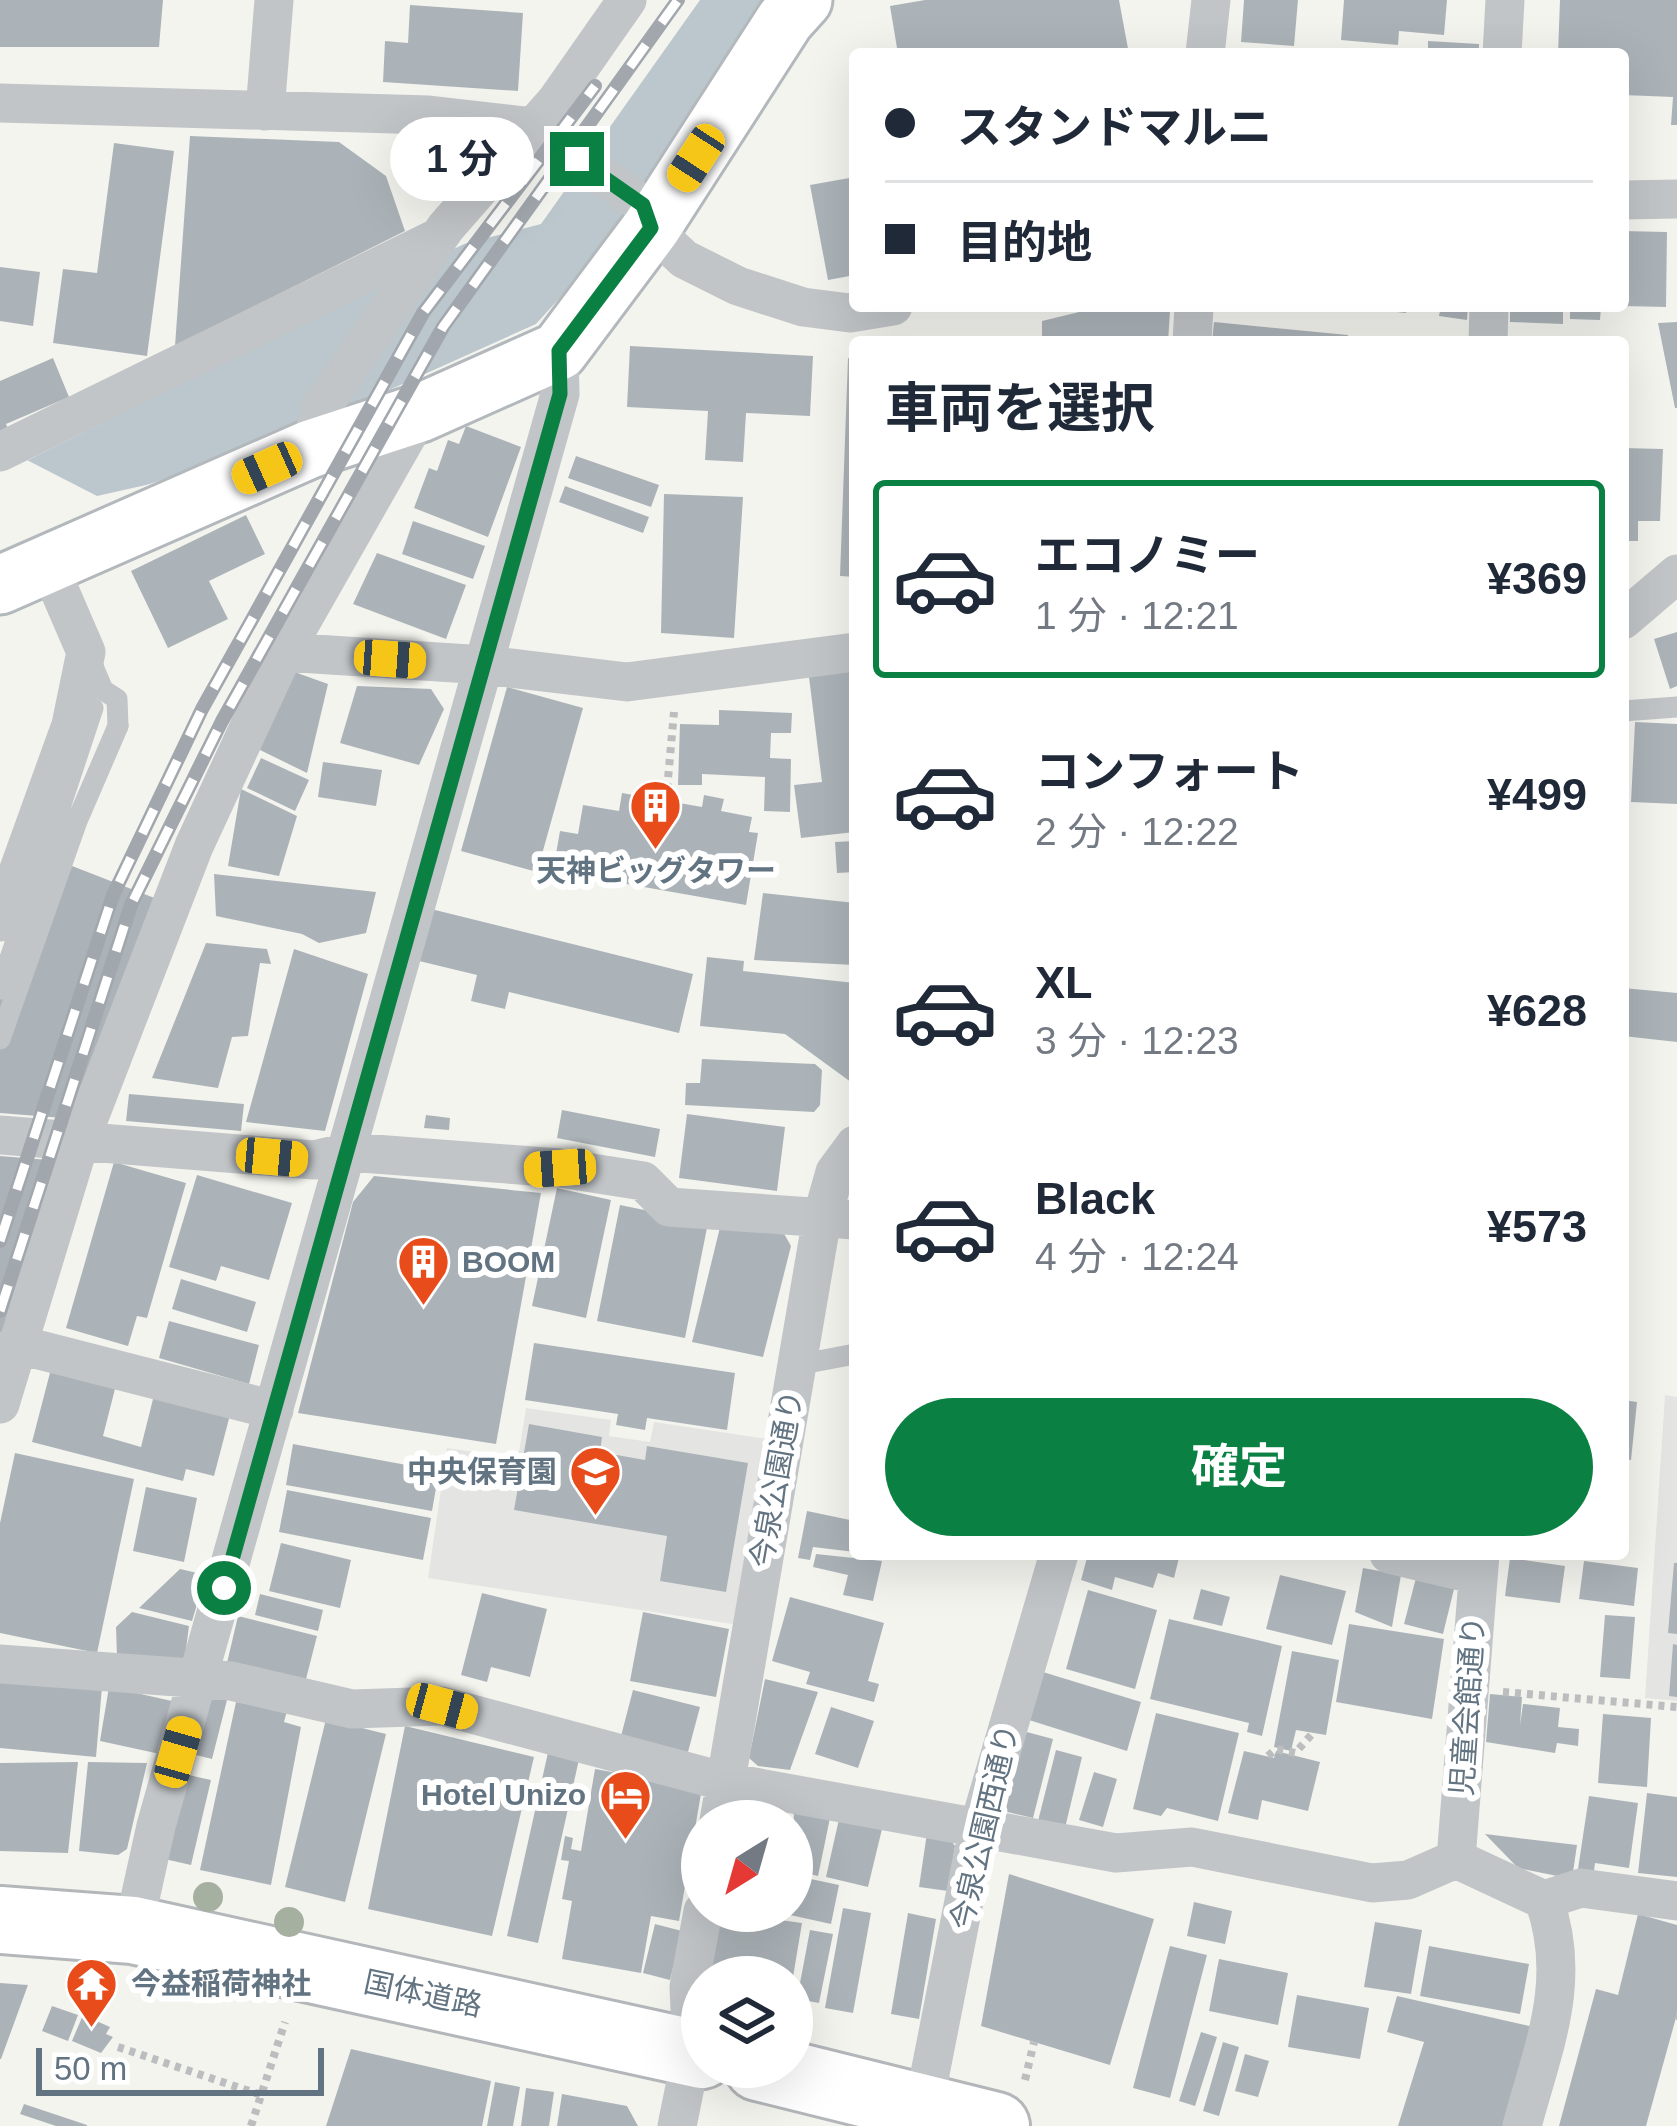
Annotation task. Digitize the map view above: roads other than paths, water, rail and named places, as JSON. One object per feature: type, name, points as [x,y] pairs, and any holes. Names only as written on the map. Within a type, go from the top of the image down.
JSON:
[{"type":"highway","name":"国体道路","points":[[0,1920],[133,1930],[681,2050]]},
{"type":"highway","points":[[813,2079],[925,2104],[1010,2103]]},
{"type":"street","points":[[265,111],[274,0]]},
{"type":"street","points":[[312,439],[321,407],[443,232],[534,127],[627,0]]},
{"type":"street","points":[[0,922],[71,725],[86,652],[15,578],[312,439],[420,413],[559,351],[647,216],[803,0]]},
{"type":"street","points":[[1206,48],[1211,0]]},
{"type":"street","points":[[1502,48],[1505,0]]},
{"type":"street","points":[[0,103],[493,118],[534,127],[647,216],[684,260],[760,293],[856,312]]},
{"type":"street","points":[[1629,200],[1677,199]]},
{"type":"street","points":[[0,452],[443,232]]},
{"type":"street","points":[[133,1930],[199,1678],[560,394],[559,351]]},
{"type":"street","points":[[0,1404],[80,1141],[194,846],[284,652],[420,413]]},
{"type":"street","points":[[1629,615],[1677,574]]},
{"type":"street","points":[[284,652],[485,665],[627,682],[849,653]]},
{"type":"street","points":[[0,1136],[314,1160],[348,1152],[560,1168],[643,1181],[669,1207],[839,1219]]},
{"type":"street","name":"今泉公園通り","points":[[723,1800],[797,1365],[839,1219],[835,1172],[849,1153]]},
{"type":"street","points":[[16,1344],[274,1410]]},
{"type":"street","name":"今泉公園西通り","points":[[925,2104],[978,1830],[1057,1560]]},
{"type":"street","points":[[1443,1560],[1479,1564]]},
{"type":"street","name":"児童会館通り","points":[[1456,1859],[1458,1779],[1472,1689],[1479,1564]]},
{"type":"street","points":[[0,1664],[171,1681],[199,1678],[352,1708],[442,1706],[726,1782],[1116,1853],[1192,1847],[1356,1883],[1408,1880],[1456,1859],[1544,1900],[1581,1888],[1677,1901]]},
{"type":"street","points":[[1522,2126],[1556,2003],[1558,1941],[1544,1900]]},
{"type":"street","points":[[677,2126],[688,2088]]},
{"type":"lane","points":[[0,989],[98,699],[86,652]]},
{"type":"lane","points":[[0,1040],[77,821],[118,726],[117,699],[98,699]]},
{"type":"lane","points":[[1629,711],[1677,707]]},
{"type":"lane","points":[[797,1365],[849,1355]]},
{"type":"railway","points":[[0,1311],[131,905],[222,721],[443,327],[678,0]]},
{"type":"railway","points":[[0,1241],[113,895],[202,709],[423,313],[595,86]]},
{"type":"place","name":"天神ビッグタワー","points":[[656,852]]},
{"type":"place","name":"BOOM","points":[[423,1308]]},
{"type":"place","name":"中央保育園","points":[[596,1518]]},
{"type":"place","name":"Hotel Unizo","points":[[625,1841]]},
{"type":"place","name":"今益稲荷神社","points":[[92,2030]]}]
